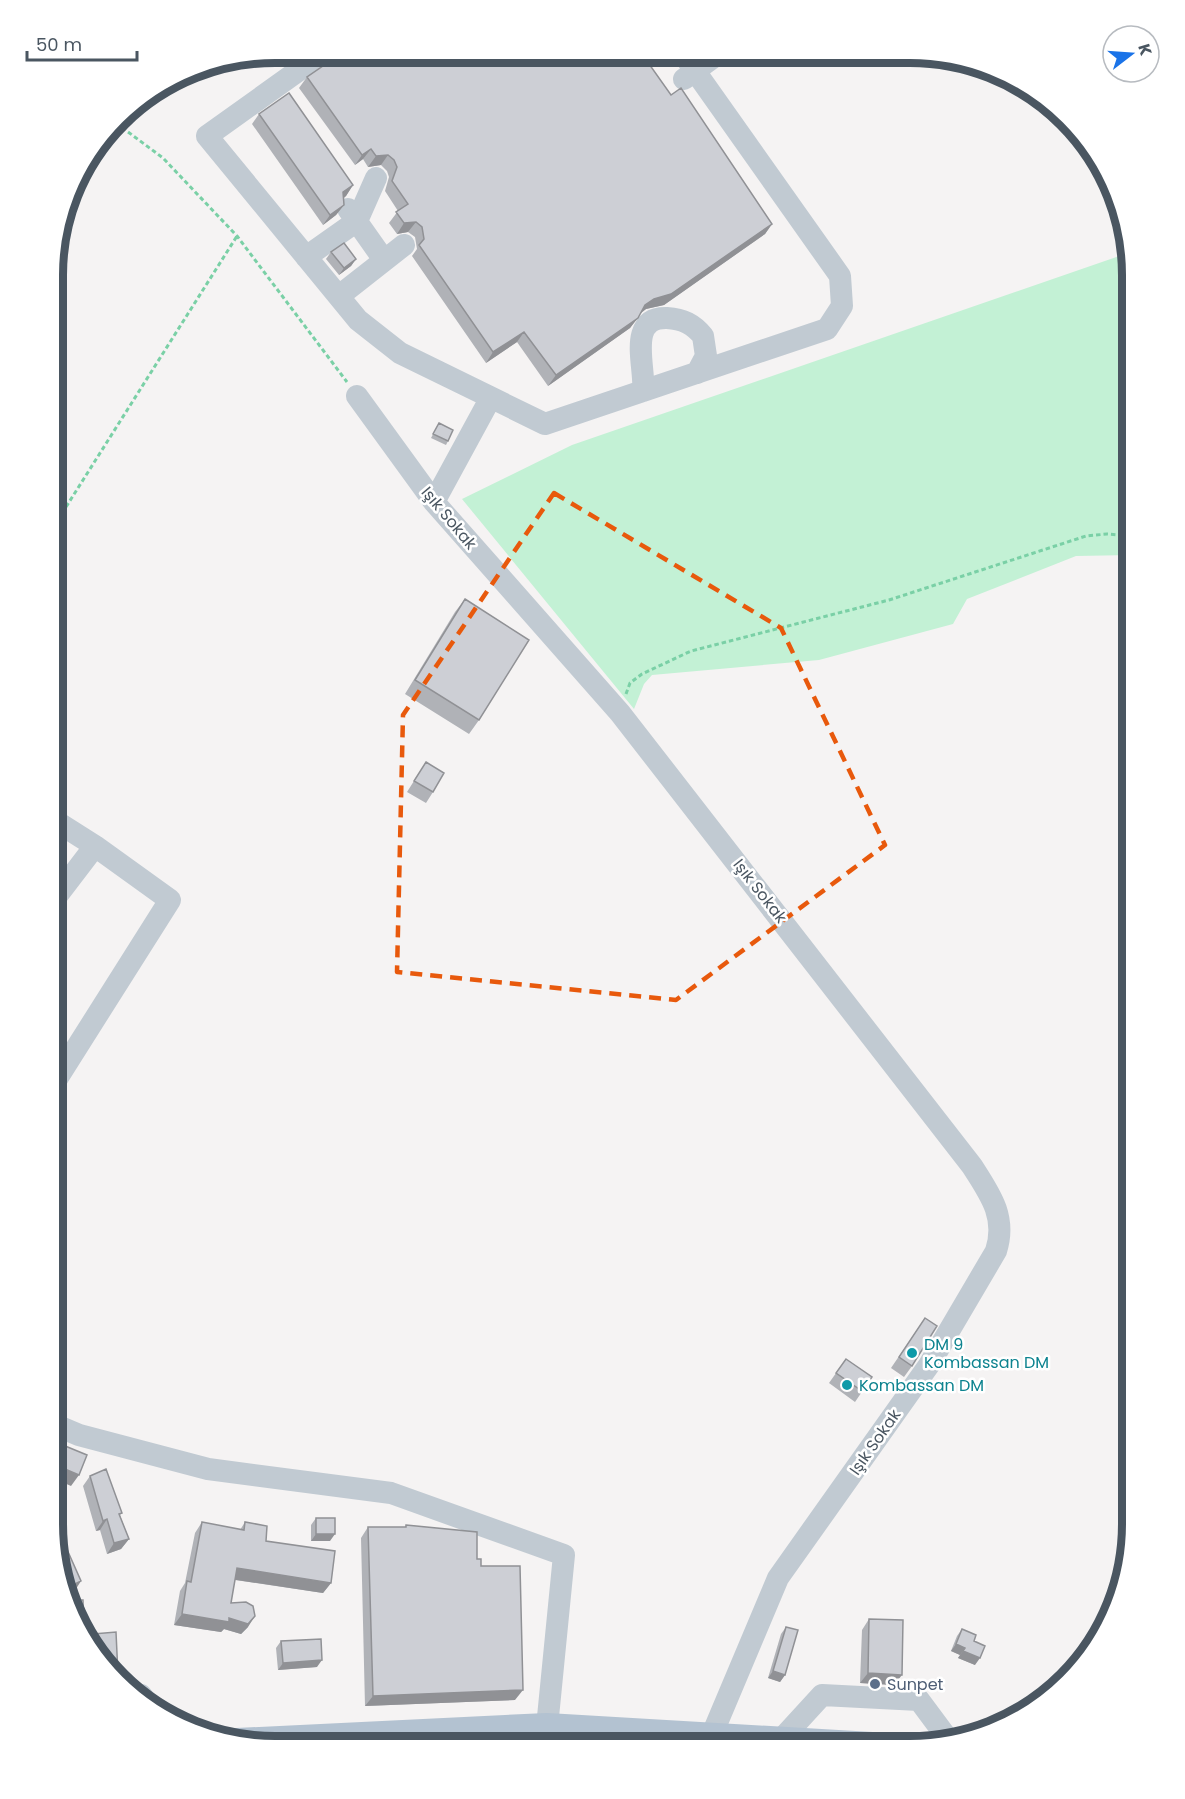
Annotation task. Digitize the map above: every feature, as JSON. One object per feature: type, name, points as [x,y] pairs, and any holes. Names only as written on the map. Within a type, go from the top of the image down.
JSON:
[{"type":"street","points":[[309,63],[207,136],[358,320],[400,353],[545,424],[827,329],[842,306],[840,276],[687,68]]},
{"type":"street","points":[[306,257],[352,214],[376,178]]},
{"type":"street","points":[[352,214],[384,260]]},
{"type":"street","points":[[339,296],[404,244]]},
{"type":"street","points":[[643,391],[645,376],[639,346],[641,334],[652,323],[662,318],[686,321],[703,336],[706,356],[697,373]]},
{"type":"street","name":"Işık Sokak","points":[[357,396],[434,502],[620,713],[972,1166],[999,1211],[1001,1234],[996,1251],[929,1365],[778,1578],[711,1736]]},
{"type":"street","points":[[434,502],[490,399]]},
{"type":"street","points":[[63,826],[170,900],[63,1069]]},
{"type":"street","points":[[63,888],[95,846]]},
{"type":"street","points":[[63,1428],[79,1435],[208,1469],[391,1493],[564,1555],[537,1736]]},
{"type":"street","points":[[784,1736],[822,1695],[919,1700],[944,1733]]},
{"type":"path","points":[[122,128],[163,158],[237,236],[357,396]]},
{"type":"path","points":[[63,512],[237,236]]},
{"type":"path","points":[[620,713],[630,683],[642,674],[691,651],[890,600],[1086,536],[1122,535]]},
{"type":"highlighted area","points":[[554,493],[781,628],[885,845],[676,1000],[397,972],[403,715]]},
{"type":"green space","points":[[1121,255],[1122,555],[1076,556],[967,599],[953,624],[819,660],[652,675],[644,684],[634,709],[462,499],[572,445]]},
{"type":"building","points":[[327,63],[648,63],[671,95],[681,88],[772,224],[671,294],[654,299],[645,305],[638,318],[556,375],[524,332],[493,352],[419,245],[424,239],[422,227],[416,222],[404,223],[396,212],[408,204],[392,181],[397,167],[394,160],[388,155],[376,156],[371,149],[362,155],[307,77]]},
{"type":"building","points":[[289,93],[353,185],[343,192],[344,205],[330,215],[259,114]]},
{"type":"building","points":[[344,243],[356,259],[344,268],[331,252]]},
{"type":"building","points":[[439,423],[453,430],[448,441],[433,434]]},
{"type":"building","points":[[465,599],[529,640],[479,720],[415,680]]},
{"type":"building","points":[[426,762],[444,773],[433,792],[414,781]]},
{"type":"building","name":"DM 9 Kombassan DM","points":[[925,1318],[937,1326],[912,1366],[899,1357]]},
{"type":"building","points":[[846,1359],[872,1377],[862,1391],[836,1373]]},
{"type":"building","points":[[63,1445],[87,1455],[79,1475],[63,1468]]},
{"type":"building","points":[[106,1469],[129,1539],[114,1543],[107,1519],[103,1521],[90,1476]]},
{"type":"building","points":[[316,1518],[335,1518],[335,1534],[316,1534]]},
{"type":"building","points":[[202,1522],[244,1530],[245,1522],[267,1526],[266,1541],[335,1551],[331,1583],[237,1568],[231,1603],[246,1602],[253,1606],[255,1616],[248,1624],[229,1618],[229,1622],[182,1614],[187,1581],[191,1582]]},
{"type":"building","points":[[406,1525],[477,1532],[477,1559],[481,1559],[481,1566],[520,1566],[523,1690],[373,1696],[368,1527],[406,1527]]},
{"type":"building","points":[[64,1542],[81,1581],[72,1586]]},
{"type":"building","points":[[77,1600],[83,1600],[83,1615]]},
{"type":"building","points":[[869,1619],[903,1620],[902,1675],[868,1673]]},
{"type":"building","points":[[786,1627],[798,1630],[785,1675],[773,1671]]},
{"type":"building","points":[[962,1629],[976,1635],[974,1641],[985,1646],[980,1658],[963,1651],[965,1648],[956,1644]]},
{"type":"building","points":[[116,1632],[118,1666],[107,1653],[94,1634]]},
{"type":"building","points":[[321,1639],[322,1660],[283,1663],[281,1641]]},
{"type":"place","name":"DM 9 Kombassan DM","points":[[912,1353]]},
{"type":"place","name":"Kombassan DM","points":[[847,1385]]},
{"type":"place","name":"Sunpet","points":[[875,1684]]}]
